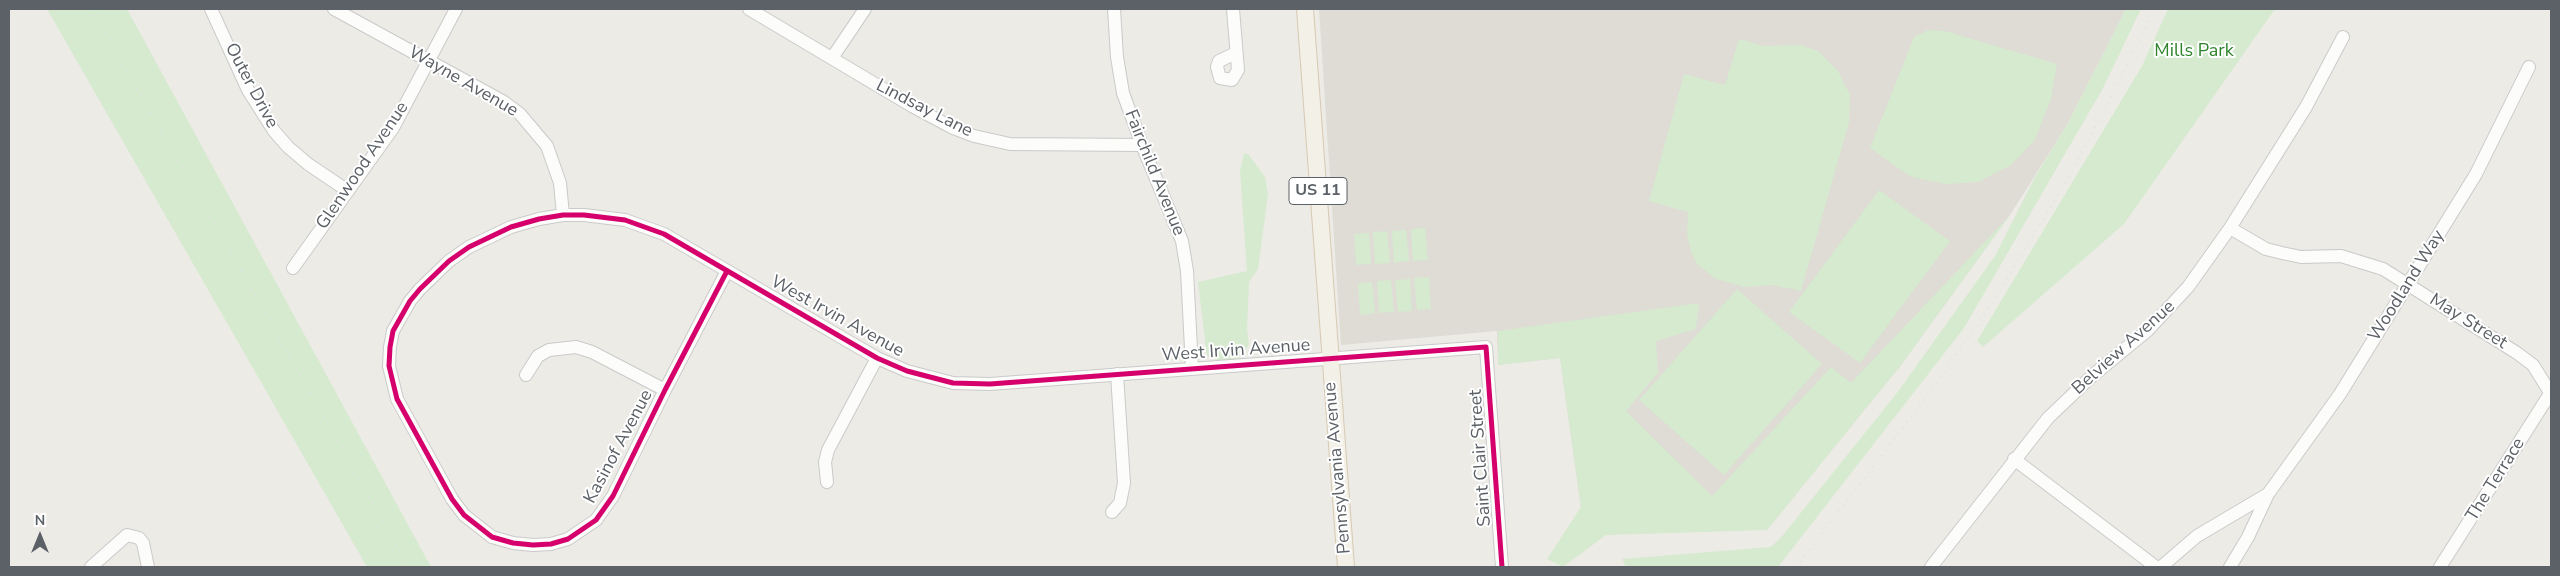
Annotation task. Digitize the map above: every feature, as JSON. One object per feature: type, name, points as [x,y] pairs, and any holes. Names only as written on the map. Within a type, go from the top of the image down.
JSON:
[{"type":"main road","name":"Pennsylvania Avenue","points":[[1305,9],[1329,359],[1346,567]]},
{"type":"street","name":"Outer Drive","points":[[211,9],[248,90],[274,131],[288,147],[308,164],[348,191]]},
{"type":"street","name":"Wayne Avenue","points":[[334,9],[504,102],[534,128],[547,146],[554,164],[560,183],[563,215]]},
{"type":"street","name":"Glenwood Avenue","points":[[292,268],[393,128],[456,9]]},
{"type":"street","name":"Lindsay Lane","points":[[749,9],[929,116],[974,136],[1010,144],[1142,145]]},
{"type":"street","points":[[832,58],[865,9]]},
{"type":"street","name":"Fairchild Avenue","points":[[1114,9],[1120,78],[1129,110],[1182,241],[1186,272],[1192,368]]},
{"type":"street","points":[[1234,9],[1236,53]]},
{"type":"street","name":"Belview Avenue","points":[[1930,567],[2014,459],[2071,395],[2168,310],[2203,268],[2306,107],[2343,37]]},
{"type":"street","name":"Woodland Way","points":[[2230,567],[2248,538],[2268,494],[2340,394],[2476,174],[2529,67]]},
{"type":"street","name":"West Irvin Avenue","points":[[420,289],[449,261],[470,247],[511,227],[563,215],[608,217],[644,225],[685,245],[876,358],[930,378],[973,384],[1486,347]]},
{"type":"street","name":"May Street","points":[[2230,228],[2266,248],[2302,257],[2341,256],[2384,269],[2517,353],[2534,366],[2551,393]]},
{"type":"street","name":"Kasinof Avenue","points":[[420,289],[403,313],[394,331],[390,347],[391,384],[406,419],[452,500],[464,516],[492,536],[513,543],[551,544],[568,539],[596,520],[613,496],[665,390],[727,271]]},
{"type":"street","points":[[526,375],[538,356],[549,350],[576,347],[592,352],[665,390]]},
{"type":"street","name":"Saint Clair Street","points":[[1486,347],[1502,567]]},
{"type":"street","points":[[827,482],[825,462],[828,450],[876,358]]},
{"type":"street","points":[[1112,512],[1120,503],[1124,483],[1117,374]]},
{"type":"street","name":"The Terrace","points":[[2440,567],[2551,393]]},
{"type":"street","points":[[2014,459],[2156,567]]},
{"type":"street","name":"Woodland Way","points":[[2161,567],[2196,536],[2268,494]]},
{"type":"street","points":[[92,567],[127,535],[139,538],[143,542],[148,567]]},
{"type":"shaded area","points":[[1319,9],[2126,9],[2067,125],[2010,215],[1901,365],[1767,530],[1581,508],[1560,358],[1498,365],[1497,331],[1341,345]]},
{"type":"green space","points":[[47,9],[127,9],[431,567],[367,567]]},
{"type":"green space","points":[[2126,9],[2141,9],[2102,90],[1964,328],[1778,567],[1626,567],[1622,559],[1771,547],[1783,535],[1897,393],[1995,256],[2035,177],[2067,125]]},
{"type":"green space","name":"Mills Park","points":[[2168,9],[2275,9],[2124,224],[1983,347],[1977,341],[2142,66]]},
{"type":"green space","points":[[1928,30],[1945,31],[2057,64],[2051,99],[2035,140],[2011,165],[1978,182],[1946,184],[1911,177],[1870,148],[1914,37]]},
{"type":"green space","points":[[1739,39],[1764,46],[1801,45],[1818,51],[1838,71],[1850,95],[1849,122],[1801,291],[1773,285],[1745,287],[1716,279],[1698,265],[1692,255],[1687,234],[1688,212],[1649,201],[1684,74],[1725,85]]},
{"type":"green space","points":[[1244,153],[1248,154],[1265,177],[1268,194],[1258,269],[1249,282],[1247,328],[1249,345],[1239,358],[1223,363],[1207,356],[1198,282],[1247,271],[1240,171]]},
{"type":"green space","points":[[1879,190],[1950,241],[1860,363],[1789,312]]},
{"type":"green space","points":[[2010,215],[1901,365],[1767,530],[1606,535],[1563,567],[1547,559],[1581,507],[1560,358],[1498,365],[1498,331],[1699,303],[1696,329],[1656,341],[1658,373],[1626,411],[1712,496],[1831,367],[1851,383]]},
{"type":"green space","points":[[1425,228],[1428,260],[1413,261],[1411,229]]},
{"type":"green space","points":[[1406,230],[1409,261],[1394,263],[1392,231]]},
{"type":"green space","points":[[1387,231],[1390,263],[1375,264],[1373,232]]},
{"type":"green space","points":[[1369,233],[1371,264],[1356,265],[1354,234]]},
{"type":"green space","points":[[1429,277],[1431,309],[1417,310],[1414,278]]},
{"type":"green space","points":[[1410,279],[1412,311],[1398,312],[1395,280]]},
{"type":"green space","points":[[1391,280],[1394,312],[1379,313],[1377,281]]},
{"type":"green space","points":[[1372,282],[1375,313],[1360,315],[1358,283]]},
{"type":"green space","points":[[1737,289],[1822,364],[1724,475],[1639,400]]},
{"type":"railway","points":[[92,9],[409,567]]},
{"type":"railway","points":[[1796,567],[1934,387],[1992,303],[2061,190],[2106,107],[2155,9]]},
{"type":"cycle path","points":[[727,271],[665,390],[613,496],[596,520],[568,539],[551,544],[533,545],[513,543],[492,537],[464,515],[452,499],[397,399],[389,366],[393,331],[410,301],[420,289],[449,261],[469,247],[511,227],[539,219],[563,215],[584,215],[625,220],[664,234],[877,358],[907,371],[953,383],[990,384],[1486,347],[1502,567]]}]
